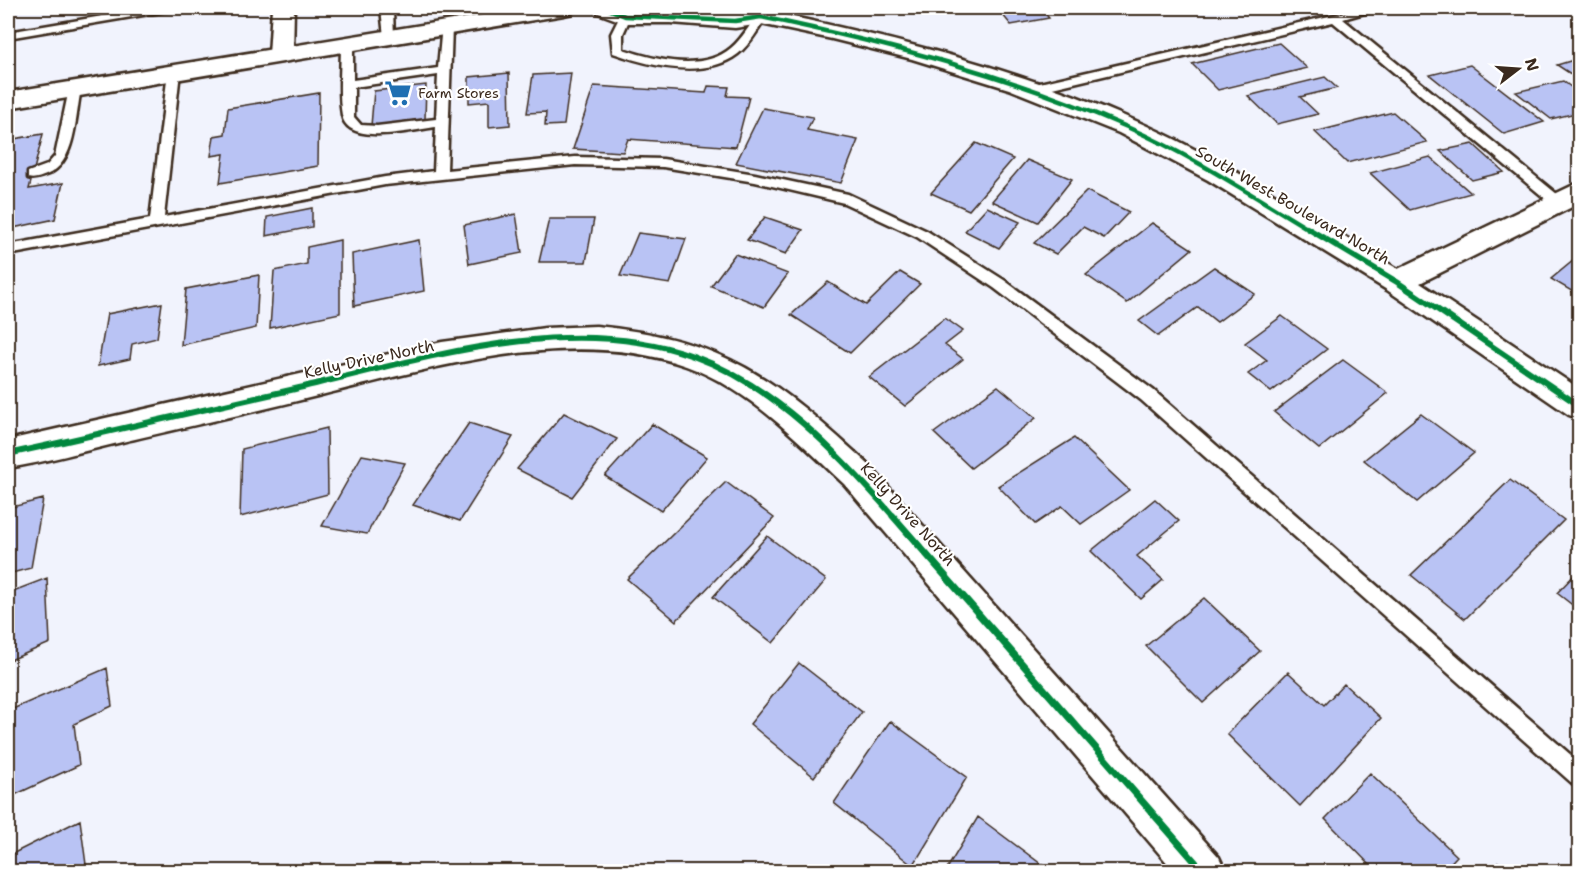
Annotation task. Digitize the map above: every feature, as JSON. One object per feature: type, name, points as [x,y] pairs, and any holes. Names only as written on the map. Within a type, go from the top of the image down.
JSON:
[{"type":"street","points":[[281,54],[283,8]]},
{"type":"street","points":[[8,100],[564,8]]},
{"type":"street","name":"South West Boulevard North","points":[[616,12],[735,21],[754,12],[920,54],[1030,89],[1128,127],[1216,174],[1397,282],[1580,406]]},
{"type":"street","points":[[1397,282],[1569,196]]},
{"type":"street","name":"Kelly Drive North","points":[[8,454],[414,361],[540,338],[585,337],[636,341],[691,355],[746,379],[804,426],[856,474],[1204,872]]},
{"type":"lane","points":[[8,35],[167,8]]},
{"type":"lane","points":[[387,8],[390,37]]},
{"type":"lane","points":[[1030,89],[1376,8]]},
{"type":"lane","points":[[616,12],[617,51],[634,57],[682,65],[711,63],[734,52],[754,12]]},
{"type":"lane","points":[[1334,17],[1569,196]]},
{"type":"lane","points":[[440,174],[446,27]]},
{"type":"lane","points":[[347,44],[348,117],[357,129],[377,130],[441,123]]},
{"type":"lane","points":[[348,84],[443,71]]},
{"type":"lane","points":[[157,222],[174,72]]},
{"type":"lane","points":[[33,175],[52,168],[61,156],[75,89]]},
{"type":"lane","points":[[8,250],[374,183],[575,161],[663,163],[755,178],[848,199],[922,234],[999,284],[1147,395],[1580,777]]},
{"type":"building","points":[[997,8],[1040,8],[1049,18],[1011,25]]},
{"type":"building","points":[[1279,43],[1307,68],[1218,90],[1192,64]]},
{"type":"building","points":[[1580,58],[1580,80],[1557,65]]},
{"type":"building","points":[[1470,65],[1544,122],[1504,134],[1430,75]]},
{"type":"building","points":[[509,73],[510,125],[489,127],[489,101],[469,103],[469,77]]},
{"type":"building","points":[[571,73],[564,125],[545,126],[546,112],[527,113],[533,75]]},
{"type":"building","points":[[1325,77],[1337,88],[1300,97],[1318,114],[1277,124],[1248,96]]},
{"type":"building","points":[[1563,81],[1580,94],[1580,112],[1551,119],[1516,92]]},
{"type":"building","points":[[426,85],[425,119],[371,126],[374,91]]},
{"type":"building","points":[[594,86],[706,93],[708,86],[729,87],[727,96],[749,97],[736,147],[628,139],[623,152],[573,149]]},
{"type":"building","points":[[319,93],[318,166],[220,183],[224,154],[211,156],[214,136],[225,134],[228,108]]},
{"type":"building","points":[[763,108],[813,117],[807,130],[858,140],[841,183],[736,163]]},
{"type":"building","points":[[1393,112],[1427,142],[1347,163],[1315,132]]},
{"type":"building","points":[[43,134],[29,189],[63,183],[55,219],[8,229],[8,140]]},
{"type":"building","points":[[976,143],[1013,159],[969,210],[931,193]]},
{"type":"building","points":[[1473,144],[1504,172],[1472,180],[1440,151]]},
{"type":"building","points":[[1430,157],[1471,193],[1410,210],[1370,173]]},
{"type":"building","points":[[1027,160],[1072,179],[1038,222],[992,201]]},
{"type":"building","points":[[1087,191],[1129,212],[1104,238],[1083,227],[1056,254],[1034,243]]},
{"type":"building","points":[[987,207],[1020,222],[999,248],[965,231]]},
{"type":"building","points":[[312,208],[312,227],[266,236],[267,217]]},
{"type":"building","points":[[516,214],[522,253],[469,264],[464,225]]},
{"type":"building","points":[[765,217],[803,230],[786,254],[747,240]]},
{"type":"building","points":[[549,219],[594,219],[586,262],[539,262]]},
{"type":"building","points":[[1152,223],[1192,249],[1127,303],[1086,275]]},
{"type":"building","points":[[638,233],[686,239],[670,284],[620,276]]},
{"type":"building","points":[[340,240],[340,313],[270,328],[274,271],[307,264],[307,247]]},
{"type":"building","points":[[419,240],[424,291],[354,306],[352,254]]},
{"type":"building","points":[[735,254],[788,274],[764,307],[711,286]]},
{"type":"building","points":[[1580,255],[1580,296],[1551,279]]},
{"type":"building","points":[[1214,267],[1255,294],[1217,322],[1198,307],[1158,336],[1139,321]]},
{"type":"building","points":[[900,272],[920,284],[850,353],[791,315],[828,282],[866,305]]},
{"type":"building","points":[[259,275],[256,328],[181,345],[186,289]]},
{"type":"building","points":[[162,303],[157,338],[132,344],[130,359],[98,366],[107,314]]},
{"type":"building","points":[[1282,316],[1327,349],[1271,392],[1248,374],[1267,360],[1245,343]]},
{"type":"building","points":[[945,318],[963,331],[945,345],[963,359],[905,406],[869,377]]},
{"type":"building","points":[[1343,360],[1388,393],[1319,449],[1274,412]]},
{"type":"building","points":[[998,386],[1036,418],[971,468],[934,433]]},
{"type":"building","points":[[564,413],[617,439],[572,497],[517,469]]},
{"type":"building","points":[[1421,414],[1474,453],[1417,502],[1364,460]]},
{"type":"building","points":[[469,423],[513,437],[460,521],[413,505]]},
{"type":"building","points":[[652,424],[707,457],[661,511],[605,476]]},
{"type":"building","points":[[327,428],[328,494],[240,517],[242,449]]},
{"type":"building","points":[[1074,438],[1129,490],[1081,524],[1062,506],[1035,524],[998,486]]},
{"type":"building","points":[[362,455],[405,463],[367,534],[322,526]]},
{"type":"building","points":[[1510,480],[1564,520],[1465,619],[1411,575]]},
{"type":"building","points":[[726,482],[774,518],[676,621],[627,579]]},
{"type":"building","points":[[43,499],[31,568],[8,574],[8,508]]},
{"type":"building","points":[[1155,499],[1179,521],[1137,556],[1163,580],[1141,599],[1091,551]]},
{"type":"building","points":[[767,536],[826,580],[773,643],[713,597]]},
{"type":"building","points":[[1580,569],[1580,611],[1557,593]]},
{"type":"building","points":[[47,578],[50,643],[8,661],[8,593]]},
{"type":"building","points":[[1204,598],[1260,651],[1203,703],[1146,646]]},
{"type":"building","points":[[799,663],[862,712],[814,777],[750,724]]},
{"type":"building","points":[[107,668],[112,706],[74,724],[79,765],[8,798],[8,711]]},
{"type":"building","points":[[1288,672],[1324,705],[1344,684],[1381,718],[1300,806],[1227,734]]},
{"type":"building","points":[[890,721],[967,777],[913,866],[834,803]]},
{"type":"building","points":[[1370,773],[1457,856],[1442,872],[1372,872],[1374,869],[1325,819]]},
{"type":"building","points":[[978,817],[1045,867],[1043,872],[945,872]]},
{"type":"building","points":[[80,820],[87,872],[8,872],[8,856]]},
{"type":"building","points":[[1498,862],[1511,872],[1494,872]]},
{"type":"cycle path","points":[[606,8],[625,16],[671,16],[735,21],[761,17],[833,32],[920,54],[1018,84],[1128,127],[1217,174],[1397,282],[1580,406]]},
{"type":"cycle path","points":[[8,454],[391,366],[494,345],[545,339],[596,338],[645,343],[692,355],[738,377],[780,406],[856,474],[1204,872]]},
{"type":"place","name":"Farm Stores","points":[[398,93]]}]
